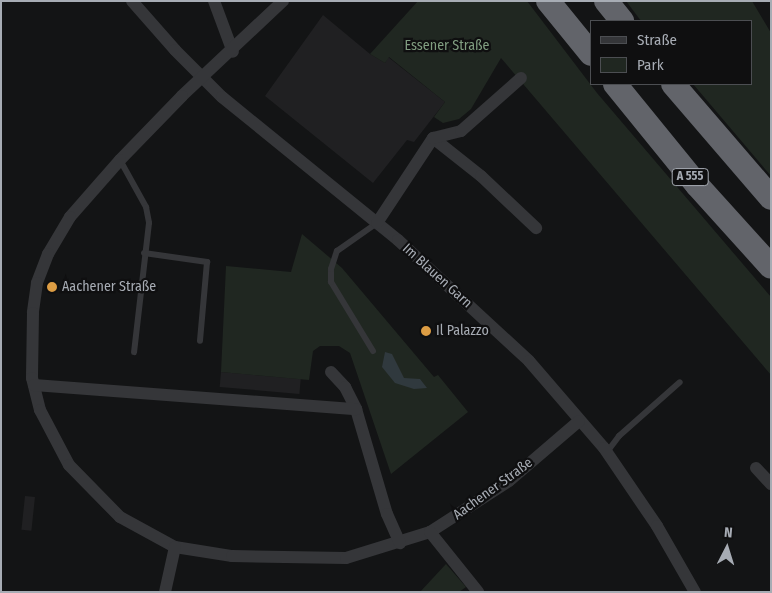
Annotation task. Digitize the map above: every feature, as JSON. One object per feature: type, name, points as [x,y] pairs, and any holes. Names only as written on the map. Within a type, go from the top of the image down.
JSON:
[{"type":"highway","points":[[548,1],[590,53]]},
{"type":"highway","points":[[606,1],[621,20]]},
{"type":"highway","name":"A 555","points":[[616,85],[697,185],[771,267]]},
{"type":"highway","points":[[675,85],[771,198]]},
{"type":"street","name":"Im Blauen Garn","points":[[132,1],[203,78],[377,223],[529,361],[607,452],[657,526],[696,592]]},
{"type":"street","points":[[214,1],[232,52]]},
{"type":"street","name":"Aachener Straße","points":[[283,1],[120,160],[70,218],[48,254],[38,283],[33,313],[34,385],[40,410],[69,466],[120,517],[175,547],[232,556],[308,559],[346,558],[400,544],[430,532],[509,481],[580,421]]},
{"type":"street","points":[[377,223],[433,138],[460,131],[521,78]]},
{"type":"street","points":[[433,138],[481,176],[536,228]]},
{"type":"street","points":[[331,372],[345,387],[356,409],[386,514],[400,544]]},
{"type":"street","points":[[34,385],[356,409]]},
{"type":"street","points":[[756,468],[771,484]]},
{"type":"street","points":[[430,532],[478,592]]},
{"type":"street","points":[[165,592],[175,547]]},
{"type":"lane","points":[[120,160],[146,207],[149,223],[144,253],[134,352]]},
{"type":"lane","points":[[373,351],[332,282],[331,269],[336,250],[377,223]]},
{"type":"lane","points":[[144,253],[207,262],[200,341]]},
{"type":"lane","points":[[607,452],[619,436],[680,382]]},
{"type":"shaded area","points":[[323,15],[370,54],[385,63],[388,57],[445,102],[414,142],[407,140],[373,183],[265,96]]},
{"type":"shaded area","points":[[385,352],[392,354],[404,378],[420,379],[427,388],[414,389],[395,383],[382,367]]},
{"type":"shaded area","points":[[221,372],[301,379],[299,394],[220,387]]},
{"type":"shaded area","points":[[25,496],[35,497],[31,531],[21,530]]},
{"type":"green space","name":"Essener Straße","points":[[418,1],[527,1],[590,85],[771,297],[771,375],[501,58],[471,109],[459,119],[443,123],[434,117],[445,102],[389,57],[385,63],[370,54]]},
{"type":"green space","points":[[626,1],[752,1],[771,33],[771,176],[694,85],[752,85],[752,20],[640,20]]},
{"type":"green space","points":[[302,234],[342,268],[434,377],[438,375],[468,412],[391,474],[350,353],[339,346],[320,346],[313,351],[309,380],[221,372],[226,266],[291,272]]},
{"type":"green space","points":[[446,564],[466,587],[459,592],[420,592]]},
{"type":"place","name":"Aachener Straße","points":[[52,287]]},
{"type":"place","name":"Il Palazzo","points":[[426,331]]}]
